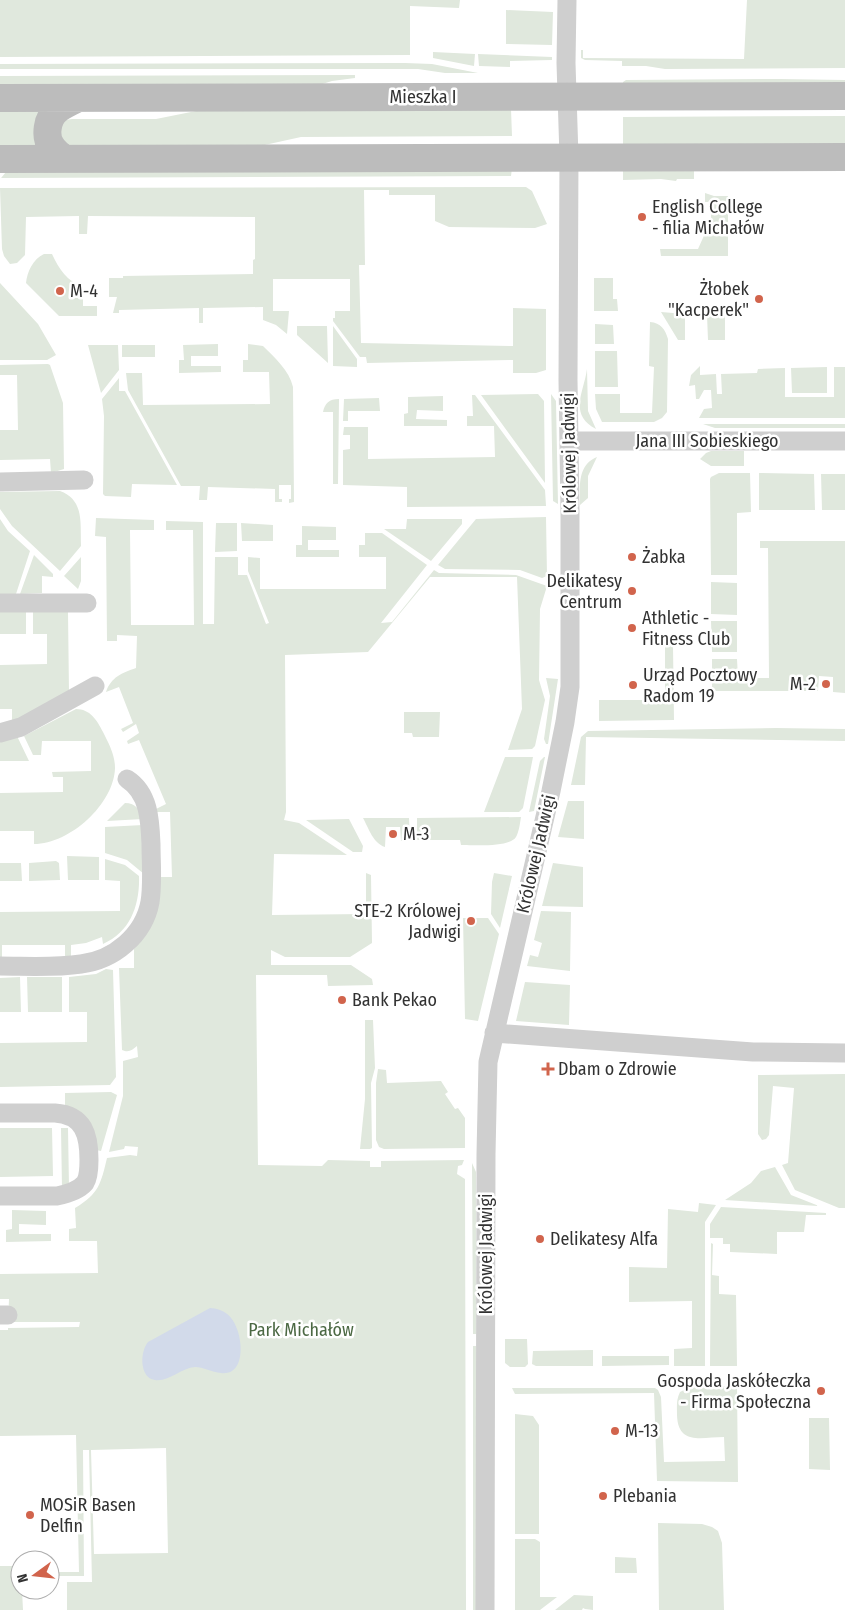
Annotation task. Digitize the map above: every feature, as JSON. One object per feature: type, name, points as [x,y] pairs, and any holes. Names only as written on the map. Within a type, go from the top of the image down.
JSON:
[{"type":"street","name":"Królowej Jadwigi","points":[[486,1610],[486,1106],[488,1062],[551,791],[568,702],[570,669],[567,0]]},
{"type":"street","name":"Mieszka I","points":[[0,98],[845,96]]},
{"type":"street","points":[[64,159],[52,148],[49,142],[48,124],[57,109],[78,98]]},
{"type":"street","points":[[0,159],[845,156]]},
{"type":"street","name":"Jana III Sobieskiego","points":[[569,441],[845,440]]},
{"type":"street","points":[[0,482],[84,480]]},
{"type":"street","points":[[0,603],[88,603]]},
{"type":"street","points":[[0,733],[21,727],[95,686]]},
{"type":"street","points":[[0,966],[88,963],[115,952],[137,932],[147,913],[150,902],[150,816],[137,786],[127,779]]},
{"type":"street","points":[[494,1033],[753,1052],[845,1053]]},
{"type":"street","points":[[0,1113],[62,1114],[74,1118],[86,1133],[89,1163],[85,1182],[74,1191],[66,1194],[57,1196],[0,1196]]},
{"type":"green space","points":[[0,0],[460,0],[459,8],[410,6],[410,55],[0,57]]},
{"type":"green space","points":[[747,0],[845,0],[845,68],[665,69],[646,66],[622,66],[622,61],[585,60],[581,58],[581,50],[583,50],[583,58],[744,59]]},
{"type":"green space","points":[[506,10],[553,12],[552,45],[506,44]]},
{"type":"green space","points":[[433,52],[475,54],[474,66],[433,58]]},
{"type":"green space","points":[[478,54],[552,57],[552,60],[510,61],[510,67],[479,66]]},
{"type":"green space","points":[[0,64],[432,64],[478,73],[445,73],[418,69],[0,69]]},
{"type":"green space","points":[[355,75],[355,78],[319,85],[0,88],[0,76]]},
{"type":"green space","points":[[626,80],[845,80],[845,85],[623,86],[623,82]]},
{"type":"green space","points":[[211,108],[511,109],[512,136],[301,137],[260,146],[68,148],[56,130],[65,120],[72,119],[156,119]]},
{"type":"green space","points":[[0,109],[47,109],[44,148],[0,148]]},
{"type":"green space","points":[[845,116],[845,146],[623,146],[623,117]]},
{"type":"green space","points":[[512,168],[511,176],[1,178],[6,172]]},
{"type":"green space","points":[[623,168],[694,170],[694,179],[677,179],[676,181],[661,179],[623,180]]},
{"type":"green space","points":[[526,187],[532,191],[547,224],[535,228],[449,227],[435,221],[435,195],[389,195],[389,190],[364,190],[365,265],[359,265],[361,343],[513,346],[513,308],[546,309],[546,370],[536,373],[513,373],[513,360],[367,363],[366,357],[360,357],[333,321],[335,311],[350,311],[350,279],[273,279],[273,311],[289,311],[287,334],[276,325],[263,320],[263,307],[203,308],[203,323],[199,323],[199,308],[119,310],[119,313],[113,313],[117,297],[109,297],[109,278],[123,278],[123,276],[253,274],[255,217],[88,216],[87,234],[79,234],[79,216],[26,217],[25,255],[17,263],[10,264],[4,256],[2,249],[0,188]]},
{"type":"green space","points":[[705,193],[714,196],[728,196],[728,256],[661,256],[660,249],[698,249],[711,220],[711,202],[705,202]]},
{"type":"green space","points":[[44,254],[52,254],[64,274],[83,287],[83,306],[97,306],[97,316],[59,316],[26,283],[31,266]]},
{"type":"green space","points":[[594,278],[613,278],[613,299],[617,299],[618,311],[594,311]]},
{"type":"green space","points":[[0,283],[38,324],[56,355],[47,360],[0,360]]},
{"type":"green space","points":[[661,312],[685,314],[685,340],[678,340]]},
{"type":"green space","points":[[707,315],[725,315],[725,340],[708,340]]},
{"type":"green space","points":[[650,322],[662,327],[668,339],[667,412],[662,418],[654,422],[602,422],[596,409],[595,394],[620,394],[620,413],[652,413],[654,367],[649,366]]},
{"type":"green space","points":[[595,324],[613,325],[614,344],[595,344]]},
{"type":"green space","points":[[297,326],[327,326],[328,363],[297,335]]},
{"type":"green space","points":[[333,326],[357,359],[357,367],[333,366]]},
{"type":"green space","points":[[218,344],[218,356],[191,356],[191,366],[221,366],[221,372],[179,373],[179,360],[184,360],[183,345]]},
{"type":"green space","points":[[248,344],[263,346],[285,370],[293,387],[294,502],[289,503],[289,499],[291,499],[291,485],[279,485],[279,499],[282,499],[282,502],[275,502],[275,489],[208,487],[207,500],[199,500],[200,486],[181,486],[128,390],[126,373],[142,373],[143,405],[270,404],[269,372],[243,372],[243,360],[248,360]]},
{"type":"green space","points":[[88,345],[118,345],[119,370],[101,393]]},
{"type":"green space","points":[[122,345],[155,345],[155,357],[122,357]]},
{"type":"green space","points":[[595,351],[617,351],[618,387],[595,387]]},
{"type":"green space","points":[[0,365],[50,365],[63,403],[64,469],[51,473],[50,459],[0,460],[0,430],[18,430],[17,375],[0,375]]},
{"type":"green space","points":[[700,366],[700,375],[716,374],[717,394],[722,394],[721,374],[757,373],[758,369],[785,368],[785,397],[834,397],[834,367],[845,367],[845,418],[699,418],[704,409],[712,408],[711,390],[704,390],[699,399],[696,399],[695,385],[689,386],[691,375]]},
{"type":"green space","points":[[827,367],[827,393],[792,393],[791,368]]},
{"type":"green space","points":[[587,369],[588,411],[596,429],[582,417],[580,409],[581,394]]},
{"type":"green space","points":[[119,378],[119,391],[125,391],[177,485],[132,484],[131,497],[105,496],[103,494],[104,416],[102,399]]},
{"type":"green space","points":[[538,394],[544,401],[545,483],[481,395]]},
{"type":"green space","points":[[551,394],[556,401],[558,504],[553,501]]},
{"type":"green space","points":[[472,395],[475,395],[545,490],[546,506],[407,507],[407,487],[343,485],[343,450],[350,449],[350,435],[343,435],[344,427],[368,427],[368,459],[495,457],[494,426],[467,426],[467,416],[473,416]]},
{"type":"green space","points":[[443,396],[443,411],[417,410],[416,419],[447,420],[447,426],[404,426],[404,414],[408,413],[408,397]]},
{"type":"green space","points":[[379,398],[380,411],[348,411],[348,421],[343,421],[344,399]]},
{"type":"green space","points":[[339,399],[338,484],[333,484],[333,412],[323,412],[328,402]]},
{"type":"green space","points":[[703,424],[845,424],[845,428],[715,428]]},
{"type":"green space","points":[[711,451],[744,451],[744,466],[711,466],[700,459]]},
{"type":"green space","points":[[597,457],[588,476],[588,498],[580,505],[580,484],[583,471],[586,465]]},
{"type":"green space","points":[[719,473],[750,473],[751,512],[737,513],[737,575],[711,575],[710,479]]},
{"type":"green space","points":[[759,473],[814,474],[815,510],[759,510]]},
{"type":"green space","points":[[821,474],[845,474],[845,510],[822,510]]},
{"type":"green space","points":[[60,491],[74,500],[80,514],[81,546],[60,571],[12,526],[0,509],[0,492]]},
{"type":"green space","points":[[546,517],[547,576],[542,578],[520,570],[445,569],[438,565],[476,519]]},
{"type":"green space","name":"Park Michałów","points":[[96,518],[154,520],[154,530],[130,530],[131,625],[194,625],[193,530],[166,530],[166,521],[203,522],[203,624],[214,624],[215,557],[238,557],[238,575],[247,575],[266,624],[269,623],[248,571],[248,557],[260,558],[260,589],[386,589],[386,557],[359,557],[359,545],[365,545],[365,533],[382,533],[427,565],[381,623],[392,622],[434,570],[439,573],[516,575],[547,586],[540,609],[539,680],[545,700],[535,746],[532,749],[508,750],[522,709],[517,577],[430,577],[368,652],[285,655],[286,812],[284,820],[299,823],[347,855],[274,854],[272,915],[366,914],[366,873],[371,875],[372,943],[350,957],[285,957],[271,950],[271,965],[351,965],[372,979],[373,985],[328,986],[327,975],[256,975],[258,1165],[322,1166],[328,1160],[370,1161],[370,1167],[381,1167],[381,1161],[464,1160],[462,1165],[458,1166],[457,1174],[465,1179],[466,1610],[67,1610],[67,1582],[92,1582],[89,1450],[83,1450],[84,1576],[60,1576],[60,1572],[79,1572],[76,1435],[0,1436],[0,1330],[8,1330],[8,1328],[79,1327],[80,1322],[8,1322],[9,1299],[0,1299],[0,1274],[98,1273],[97,1241],[69,1241],[69,1229],[76,1228],[75,1208],[89,1198],[98,1187],[107,1158],[137,1156],[138,1147],[125,1146],[124,1149],[109,1152],[123,1096],[123,1061],[138,1057],[137,1046],[129,1051],[122,1050],[119,968],[134,968],[134,949],[148,931],[154,916],[159,877],[172,877],[170,812],[156,812],[156,809],[166,804],[139,740],[128,744],[127,741],[139,733],[136,724],[123,732],[121,729],[133,723],[119,687],[106,692],[114,679],[136,668],[137,636],[117,635],[117,641],[107,641],[106,537],[95,536]],"holes":[[[166,1448],[168,1553],[94,1554],[91,1450]]]},
{"type":"green space","points":[[0,519],[8,531],[30,551],[16,594],[0,594]]},
{"type":"green space","points":[[407,519],[462,519],[462,524],[431,561],[384,529],[406,529]]},
{"type":"green space","points":[[216,523],[237,523],[237,551],[215,552]]},
{"type":"green space","points":[[241,523],[273,525],[273,541],[242,541]]},
{"type":"green space","points":[[302,526],[336,527],[336,540],[308,540],[308,550],[339,550],[339,557],[296,557],[296,545],[302,545]]},
{"type":"green space","points":[[760,541],[845,541],[845,693],[833,692],[833,677],[819,676],[818,691],[712,691],[712,659],[737,659],[738,678],[769,678],[768,548],[760,548]]},
{"type":"green space","points":[[34,555],[53,574],[53,577],[42,576],[42,593],[20,594]]},
{"type":"green space","points":[[81,557],[81,581],[78,589],[64,576]]},
{"type":"green space","points":[[711,582],[737,583],[737,615],[711,614]]},
{"type":"green space","points":[[0,611],[26,611],[26,634],[0,634]]},
{"type":"green space","points":[[33,611],[68,612],[69,693],[12,724],[12,709],[0,709],[0,665],[47,664],[47,634],[33,634]]},
{"type":"green space","points":[[711,621],[737,621],[737,652],[712,652]]},
{"type":"green space","points":[[665,646],[673,646],[674,720],[599,721],[599,700],[665,700]]},
{"type":"green space","points":[[546,678],[558,679],[548,744],[546,744],[544,739],[550,696]]},
{"type":"green space","points":[[76,709],[89,713],[96,719],[111,750],[115,768],[113,782],[107,795],[88,820],[62,837],[48,842],[34,844],[34,831],[0,831],[0,793],[63,792],[63,777],[53,777],[52,772],[91,771],[91,741],[42,741],[41,755],[33,755],[24,736]]},
{"type":"green space","points":[[404,712],[440,712],[439,737],[413,737],[412,733],[404,733]]},
{"type":"green space","points":[[776,728],[845,729],[845,741],[586,737],[585,785],[571,785],[581,737],[588,731]]},
{"type":"green space","points":[[17,736],[29,761],[0,761],[0,739]]},
{"type":"green space","points":[[505,757],[533,757],[523,808],[519,812],[484,812]]},
{"type":"green space","points":[[544,757],[534,811],[529,812],[540,761]]},
{"type":"green space","points":[[568,801],[584,801],[584,839],[558,837]]},
{"type":"green space","points":[[125,803],[132,804],[137,808],[143,819],[107,821]]},
{"type":"green space","points":[[521,817],[516,837],[506,843],[461,845],[460,840],[417,840],[417,818]]},
{"type":"green space","points":[[363,818],[409,818],[410,841],[401,841],[400,827],[386,827],[385,847],[377,842]]},
{"type":"green space","points":[[349,819],[363,846],[362,852],[353,852],[306,820]]},
{"type":"green space","points":[[143,825],[144,874],[127,860],[105,853],[105,827]]},
{"type":"green space","points":[[67,856],[99,857],[99,880],[68,880]]},
{"type":"green space","points":[[105,859],[125,865],[139,876],[138,897],[135,907],[127,925],[121,932],[103,944],[102,937],[86,943],[71,945],[71,958],[65,958],[65,945],[2,945],[2,959],[0,959],[0,912],[120,911],[120,881],[105,880]]},
{"type":"green space","points":[[56,861],[59,863],[60,880],[29,881],[29,863]]},
{"type":"green space","points":[[0,863],[21,863],[22,881],[0,881]]},
{"type":"green space","points":[[553,863],[583,867],[583,907],[542,906]]},
{"type":"green space","points":[[494,873],[512,876],[500,928],[491,914]]},
{"type":"green space","points":[[541,911],[571,912],[570,971],[527,966],[530,955],[538,957],[542,943],[534,940]]},
{"type":"green space","points":[[463,918],[488,918],[499,934],[478,1021],[465,1019]]},
{"type":"green space","points":[[106,969],[113,970],[116,1077],[110,1085],[0,1087],[0,1043],[87,1042],[87,1012],[69,1012],[69,977],[96,974]]},
{"type":"green space","points":[[20,977],[21,1012],[0,1012],[0,978]]},
{"type":"green space","points":[[27,977],[62,977],[62,1012],[28,1012]]},
{"type":"green space","points":[[525,982],[570,985],[569,1025],[516,1021]]},
{"type":"green space","points":[[365,1020],[373,1020],[375,1068],[371,1083],[372,1148],[360,1149],[365,1099]]},
{"type":"green space","points":[[378,1069],[386,1070],[387,1083],[441,1081],[448,1092],[445,1094],[455,1109],[458,1108],[465,1118],[465,1148],[384,1149],[379,1147],[376,1140],[376,1083]]},
{"type":"green space","points":[[845,1074],[845,1208],[839,1208],[795,1190],[782,1165],[788,1163],[794,1088],[773,1086],[769,1135],[766,1139],[762,1140],[758,1134],[758,1075]]},
{"type":"green space","points":[[111,1092],[117,1095],[101,1151],[96,1150],[65,1107],[65,1093]]},
{"type":"green space","points":[[0,1128],[52,1128],[53,1176],[0,1177]]},
{"type":"green space","points":[[61,1128],[68,1128],[69,1187],[62,1189]]},
{"type":"green space","points":[[472,1163],[476,1172],[476,1334],[473,1334]]},
{"type":"green space","points":[[775,1167],[791,1195],[819,1206],[725,1200],[751,1183],[761,1171]]},
{"type":"green space","points":[[699,1203],[716,1205],[705,1222],[705,1366],[674,1366],[674,1349],[692,1348],[692,1301],[629,1302],[629,1267],[667,1268],[668,1209],[698,1212]]},
{"type":"green space","points":[[721,1207],[826,1213],[826,1215],[806,1215],[804,1232],[777,1232],[777,1254],[730,1252],[730,1244],[723,1244],[723,1238],[710,1238],[710,1224]]},
{"type":"green space","points":[[12,1210],[46,1211],[46,1225],[19,1224],[19,1234],[51,1234],[51,1241],[6,1242],[6,1230],[12,1229]]},
{"type":"green space","points":[[711,1243],[713,1244],[712,1275],[719,1276],[719,1294],[736,1295],[737,1366],[710,1366]]},
{"type":"green space","points":[[505,1339],[527,1339],[528,1364],[525,1367],[510,1367],[505,1363]]},
{"type":"green space","points":[[473,1346],[476,1346],[476,1610],[473,1610]]},
{"type":"green space","points":[[593,1350],[593,1366],[536,1366],[532,1364],[533,1351]]},
{"type":"green space","points":[[602,1356],[669,1356],[669,1365],[602,1366]]},
{"type":"green space","points":[[737,1386],[738,1482],[657,1481],[654,1393],[515,1394],[512,1388],[655,1388],[661,1397],[664,1462],[725,1461],[724,1437],[693,1438],[682,1432],[678,1425],[677,1401],[680,1392],[690,1387]]},
{"type":"green space","points":[[515,1414],[533,1416],[539,1425],[539,1534],[515,1534]]},
{"type":"green space","points":[[809,1418],[829,1418],[830,1470],[809,1469]]},
{"type":"green space","points":[[658,1523],[702,1524],[718,1531],[722,1543],[724,1610],[659,1610]]},
{"type":"green space","points":[[515,1539],[535,1539],[540,1542],[540,1597],[557,1597],[540,1610],[515,1610]]},
{"type":"green space","points":[[615,1557],[636,1558],[637,1573],[615,1573]]},
{"type":"green space","points":[[0,1566],[10,1566],[10,1600],[22,1600],[23,1610],[0,1610]]},
{"type":"green space","points":[[574,1595],[593,1596],[593,1610],[583,1608],[582,1610],[555,1610]]},
{"type":"water","points":[[210,1308],[227,1314],[233,1320],[237,1329],[241,1350],[238,1364],[234,1370],[229,1373],[221,1373],[195,1367],[165,1379],[155,1380],[150,1378],[142,1364],[143,1351],[148,1342]]},
{"type":"place","name":"English College - filia Michałów","points":[[642,217]]},
{"type":"place","name":"M-4","points":[[60,291]]},
{"type":"place","name":"Żłobek \"Kacperek\"","points":[[759,299]]},
{"type":"place","name":"Żabka","points":[[632,557]]},
{"type":"place","name":"Delikatesy Centrum","points":[[632,591]]},
{"type":"place","name":"Athletic - Fitness Club","points":[[632,628]]},
{"type":"place","name":"M-2","points":[[826,684]]},
{"type":"place","name":"Urząd Pocztowy Radom 19","points":[[633,685]]},
{"type":"place","name":"M-3","points":[[393,834]]},
{"type":"place","name":"STE-2 Królowej Jadwigi","points":[[471,921]]},
{"type":"place","name":"Bank Pekao","points":[[342,1000]]},
{"type":"place","name":"Dbam o Zdrowie","points":[[548,1069]]},
{"type":"place","name":"Delikatesy Alfa","points":[[540,1239]]},
{"type":"place","name":"Gospoda Jaskółeczka - Firma Społeczna","points":[[821,1391]]},
{"type":"place","name":"M-13","points":[[615,1431]]},
{"type":"place","name":"Plebania","points":[[603,1496]]},
{"type":"place","name":"MOSiR Basen Delfin","points":[[30,1515]]}]
